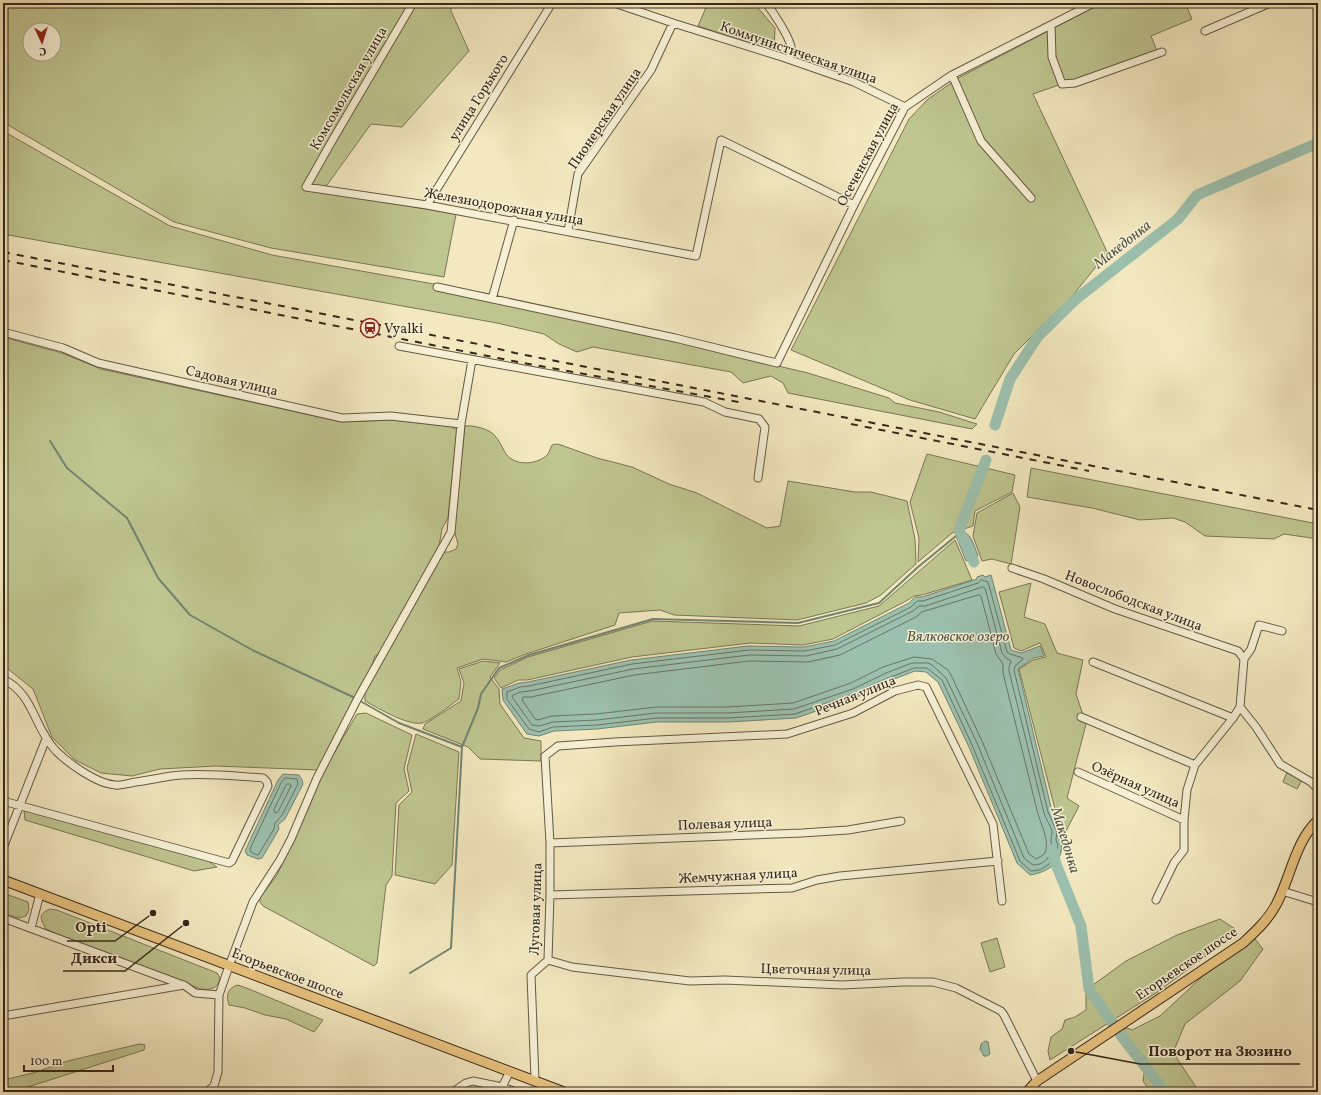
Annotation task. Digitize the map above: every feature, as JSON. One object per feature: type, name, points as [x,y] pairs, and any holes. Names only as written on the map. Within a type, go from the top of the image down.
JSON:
[{"type":"main road","name":"Егорьевское шоссе","points":[[1027,1092],[1037,1081],[1243,943],[1266,920],[1275,907],[1304,837],[1318,820]]},
{"type":"main road","name":"Егорьевское шоссе","points":[[3,880],[564,1092]]},
{"type":"street","name":"Комсомольская улица","points":[[306,187],[414,3]]},
{"type":"street","name":"улица Горького","points":[[427,205],[552,3]]},
{"type":"street","name":"Коммунистическая улица","points":[[614,3],[854,82],[905,107]]},
{"type":"street","points":[[766,3],[790,42],[791,54],[788,60]]},
{"type":"street","name":"Осеченская улица","points":[[492,299],[675,338],[777,363],[854,205],[905,107],[952,75],[1094,3]]},
{"type":"street","points":[[1205,31],[1270,3]]},
{"type":"street","name":"Пионерская улица","points":[[568,231],[578,174],[651,70],[673,23]]},
{"type":"street","points":[[1051,25],[1052,57],[1062,84],[1075,84],[1162,52]]},
{"type":"street","points":[[952,75],[981,141],[1031,198]]},
{"type":"street","name":"Железнодорожная улица","points":[[306,187],[514,220],[696,256],[721,140],[854,205]]},
{"type":"street","points":[[437,287],[492,299],[514,220]]},
{"type":"street","name":"Садовая улица","points":[[3,332],[63,348],[98,363],[342,418],[391,416],[461,424]]},
{"type":"street","points":[[399,346],[704,402],[725,412],[759,419],[765,427],[758,478]]},
{"type":"street","points":[[207,1092],[214,1086],[218,1072],[219,995],[253,902],[280,860],[291,839],[317,778],[358,698],[451,532],[461,424],[472,360]]},
{"type":"street","name":"Новослободская улица","points":[[1012,568],[1044,579],[1115,610],[1238,651],[1244,659]]},
{"type":"street","points":[[1156,900],[1174,863],[1184,850],[1184,820],[1187,790],[1195,765],[1233,718],[1240,707],[1244,659],[1251,649],[1259,625],[1282,631]]},
{"type":"street","points":[[1093,662],[1233,718]]},
{"type":"street","points":[[3,679],[10,682],[20,691],[33,710],[46,739],[56,751],[74,767],[102,782],[115,785],[180,775],[216,774],[263,778],[267,782],[268,786],[232,861],[229,863],[3,801]]},
{"type":"street","name":"Речная улица","points":[[544,756],[558,746],[787,734],[853,713],[895,691],[918,685],[926,687],[993,824],[1002,901]]},
{"type":"street","points":[[1240,707],[1256,727],[1280,764],[1311,782],[1318,789]]},
{"type":"street","points":[[1082,717],[1195,765]]},
{"type":"street","points":[[3,848],[46,739]]},
{"type":"street","name":"Луговая улица","points":[[535,1080],[531,975],[548,960],[550,895],[550,842],[544,756]]},
{"type":"street","name":"Озёрная улица","points":[[1078,772],[1184,820]]},
{"type":"street","name":"Полевая улица","points":[[550,842],[802,833],[848,830],[901,821]]},
{"type":"street","name":"Жемчужная улица","points":[[550,895],[792,888],[817,880],[840,876],[998,861]]},
{"type":"street","points":[[1282,892],[1318,902]]},
{"type":"street","points":[[31,928],[40,894]]},
{"type":"street","points":[[3,918],[184,985],[195,993],[219,995]]},
{"type":"street","name":"Цветочная улица","points":[[548,960],[572,967],[690,981],[725,980],[842,985],[926,981],[948,985],[1001,1011],[1037,1081]]},
{"type":"street","points":[[3,1016],[184,985]]},
{"type":"street","points":[[502,1087],[510,1071]]},
{"type":"street","points":[[454,1092],[466,1083],[473,1081],[502,1087],[516,1092]]},
{"type":"green space","points":[[3,3],[451,3],[451,11],[469,51],[402,127],[371,124],[322,192],[456,214],[444,277],[271,248],[174,222],[3,122]]},
{"type":"green space","points":[[708,3],[754,3],[775,28],[774,51],[698,26]]},
{"type":"green space","points":[[1102,3],[1185,3],[1192,19],[1151,36],[1157,51],[1033,94],[1110,258],[1106,254],[1074,294],[1014,354],[975,419],[910,400],[791,350],[909,119],[928,99],[960,77]]},
{"type":"green space","points":[[3,131],[170,226],[272,255],[495,295],[642,334],[808,373],[889,398],[895,403],[939,412],[977,424],[972,429],[788,393],[783,383],[771,376],[743,383],[731,372],[593,347],[577,352],[559,344],[544,334],[497,323],[3,234]]},
{"type":"green space","points":[[3,337],[62,353],[101,369],[342,422],[391,420],[450,426],[457,430],[448,518],[442,529],[439,546],[382,652],[375,656],[371,668],[318,770],[216,766],[160,769],[132,776],[101,773],[75,760],[52,737],[33,689],[3,665]]},
{"type":"green space","points":[[465,426],[481,428],[492,433],[497,438],[506,454],[514,461],[525,463],[536,461],[549,453],[552,445],[558,444],[597,458],[632,467],[669,484],[697,493],[767,528],[780,526],[788,481],[855,492],[871,492],[907,501],[915,539],[916,564],[881,595],[866,603],[797,620],[674,615],[660,610],[619,613],[615,625],[506,662],[483,659],[457,668],[461,682],[459,699],[426,722],[409,722],[393,716],[365,701],[365,691],[443,552],[449,552],[456,549],[458,544],[454,530]]},
{"type":"green space","points":[[927,454],[1015,475],[1012,492],[975,511],[973,526],[952,533],[918,562],[919,538],[910,502]]},
{"type":"green space","points":[[1031,468],[1318,524],[1318,539],[1284,534],[1274,539],[1205,536],[1185,522],[1173,518],[1140,520],[1092,508],[1027,497]]},
{"type":"green space","points":[[1013,493],[1020,507],[1011,564],[992,559],[982,561],[973,536],[977,513]]},
{"type":"green space","points":[[955,540],[972,580],[914,596],[833,639],[803,645],[750,643],[632,657],[527,680],[518,680],[501,688],[494,678],[500,670],[528,657],[652,621],[799,626],[879,606]]},
{"type":"green space","points":[[1031,583],[1024,617],[1045,624],[1057,653],[1083,660],[1076,694],[1086,724],[1067,798],[1079,806],[1065,833],[1055,809],[1019,669],[1033,660],[1046,657],[1040,643],[1021,651],[1014,648],[999,592]]},
{"type":"green space","points":[[483,661],[500,663],[490,677],[499,689],[500,704],[524,738],[541,741],[541,761],[480,759],[468,747],[423,729],[425,724],[461,701],[464,683],[459,669]]},
{"type":"green space","points":[[366,713],[412,735],[404,769],[409,791],[396,803],[392,876],[386,885],[377,963],[374,966],[263,906],[260,902],[260,898],[277,875],[326,767],[357,714]]},
{"type":"green space","points":[[416,734],[459,752],[452,865],[435,884],[395,875],[399,805],[412,792],[407,768]]},
{"type":"green space","points":[[1287,772],[1302,780],[1297,789],[1283,782]]},
{"type":"green space","points":[[24,810],[208,861],[217,867],[194,871],[25,820]]},
{"type":"green space","points":[[3,893],[28,902],[29,910],[26,916],[19,918],[3,913]]},
{"type":"green space","points":[[50,909],[57,910],[217,973],[220,978],[219,982],[214,988],[201,989],[103,954],[46,929],[41,917],[43,913]]},
{"type":"green space","points":[[1220,919],[1235,929],[1234,935],[1159,991],[1050,1060],[1048,1051],[1051,1037],[1062,1029],[1065,1020],[1075,1017],[1086,1010],[1086,990],[1126,961],[1177,935]]},
{"type":"green space","points":[[997,938],[1005,967],[990,972],[981,943]]},
{"type":"green space","points":[[1255,939],[1263,949],[1240,981],[1185,1024],[1175,1048],[1176,1057],[1196,1087],[1196,1092],[1151,1092],[1143,1081],[1146,1059],[1123,1031],[1127,1028],[1132,1030],[1160,1016],[1205,974]]},
{"type":"green space","points":[[238,985],[323,1020],[314,1032],[286,1019],[229,1005],[228,993],[234,986]]},
{"type":"green space","points":[[139,1044],[145,1045],[144,1050],[12,1092],[3,1092],[3,1080],[33,1073],[68,1061]]},
{"type":"water","points":[[959,530],[963,531],[972,539],[975,547],[978,556],[975,558],[976,560],[971,563],[969,560],[966,561],[956,536]]},
{"type":"water","name":"Вялковское озеро","points":[[983,575],[985,577],[991,575],[1011,650],[1021,653],[1040,646],[1044,656],[1033,658],[1018,669],[1052,811],[1059,824],[1061,832],[1062,847],[1061,854],[1054,864],[1043,871],[1030,875],[1017,863],[969,747],[938,682],[926,672],[915,671],[889,681],[857,697],[796,718],[729,722],[657,722],[597,729],[554,731],[539,736],[527,734],[503,700],[502,689],[519,683],[631,660],[748,646],[804,647],[834,641],[909,603],[915,597],[922,597],[977,579],[977,577]]},
{"type":"water","points":[[283,774],[299,775],[303,784],[285,819],[278,825],[279,829],[262,858],[258,859],[247,855],[245,851],[278,780]]},
{"type":"water","points":[[985,1041],[988,1042],[990,1054],[987,1056],[984,1056],[980,1049],[981,1044]]},
{"type":"waterway","name":"Македонка","points":[[995,425],[1010,379],[1038,336],[1076,299],[1178,219],[1197,195],[1318,143]]},
{"type":"waterway","points":[[50,441],[67,468],[127,518],[158,578],[190,615],[254,651],[353,697]]},
{"type":"waterway","name":"Македонка","points":[[974,562],[959,530],[986,460]]},
{"type":"waterway","points":[[410,973],[451,948],[462,747],[478,708],[481,694],[499,668],[529,655],[653,619],[798,623],[879,603],[918,567],[956,536]]},
{"type":"waterway","points":[[362,702],[399,723],[462,747]]},
{"type":"waterway","name":"Македонка","points":[[1052,850],[1056,864],[1081,926],[1089,989],[1123,1038],[1165,1092]]},
{"type":"railway","points":[[3,252],[1318,510]]},
{"type":"railway","points":[[3,260],[513,361],[739,402]]},
{"type":"railway","points":[[851,424],[1089,471]]},
{"type":"place","name":"Vyalki","points":[[370,328]]},
{"type":"place","name":"Opti","points":[[153,913]]},
{"type":"place","name":"Дикси","points":[[186,923]]},
{"type":"place","name":"Поворот на Зюзино","points":[[1071,1051]]}]
